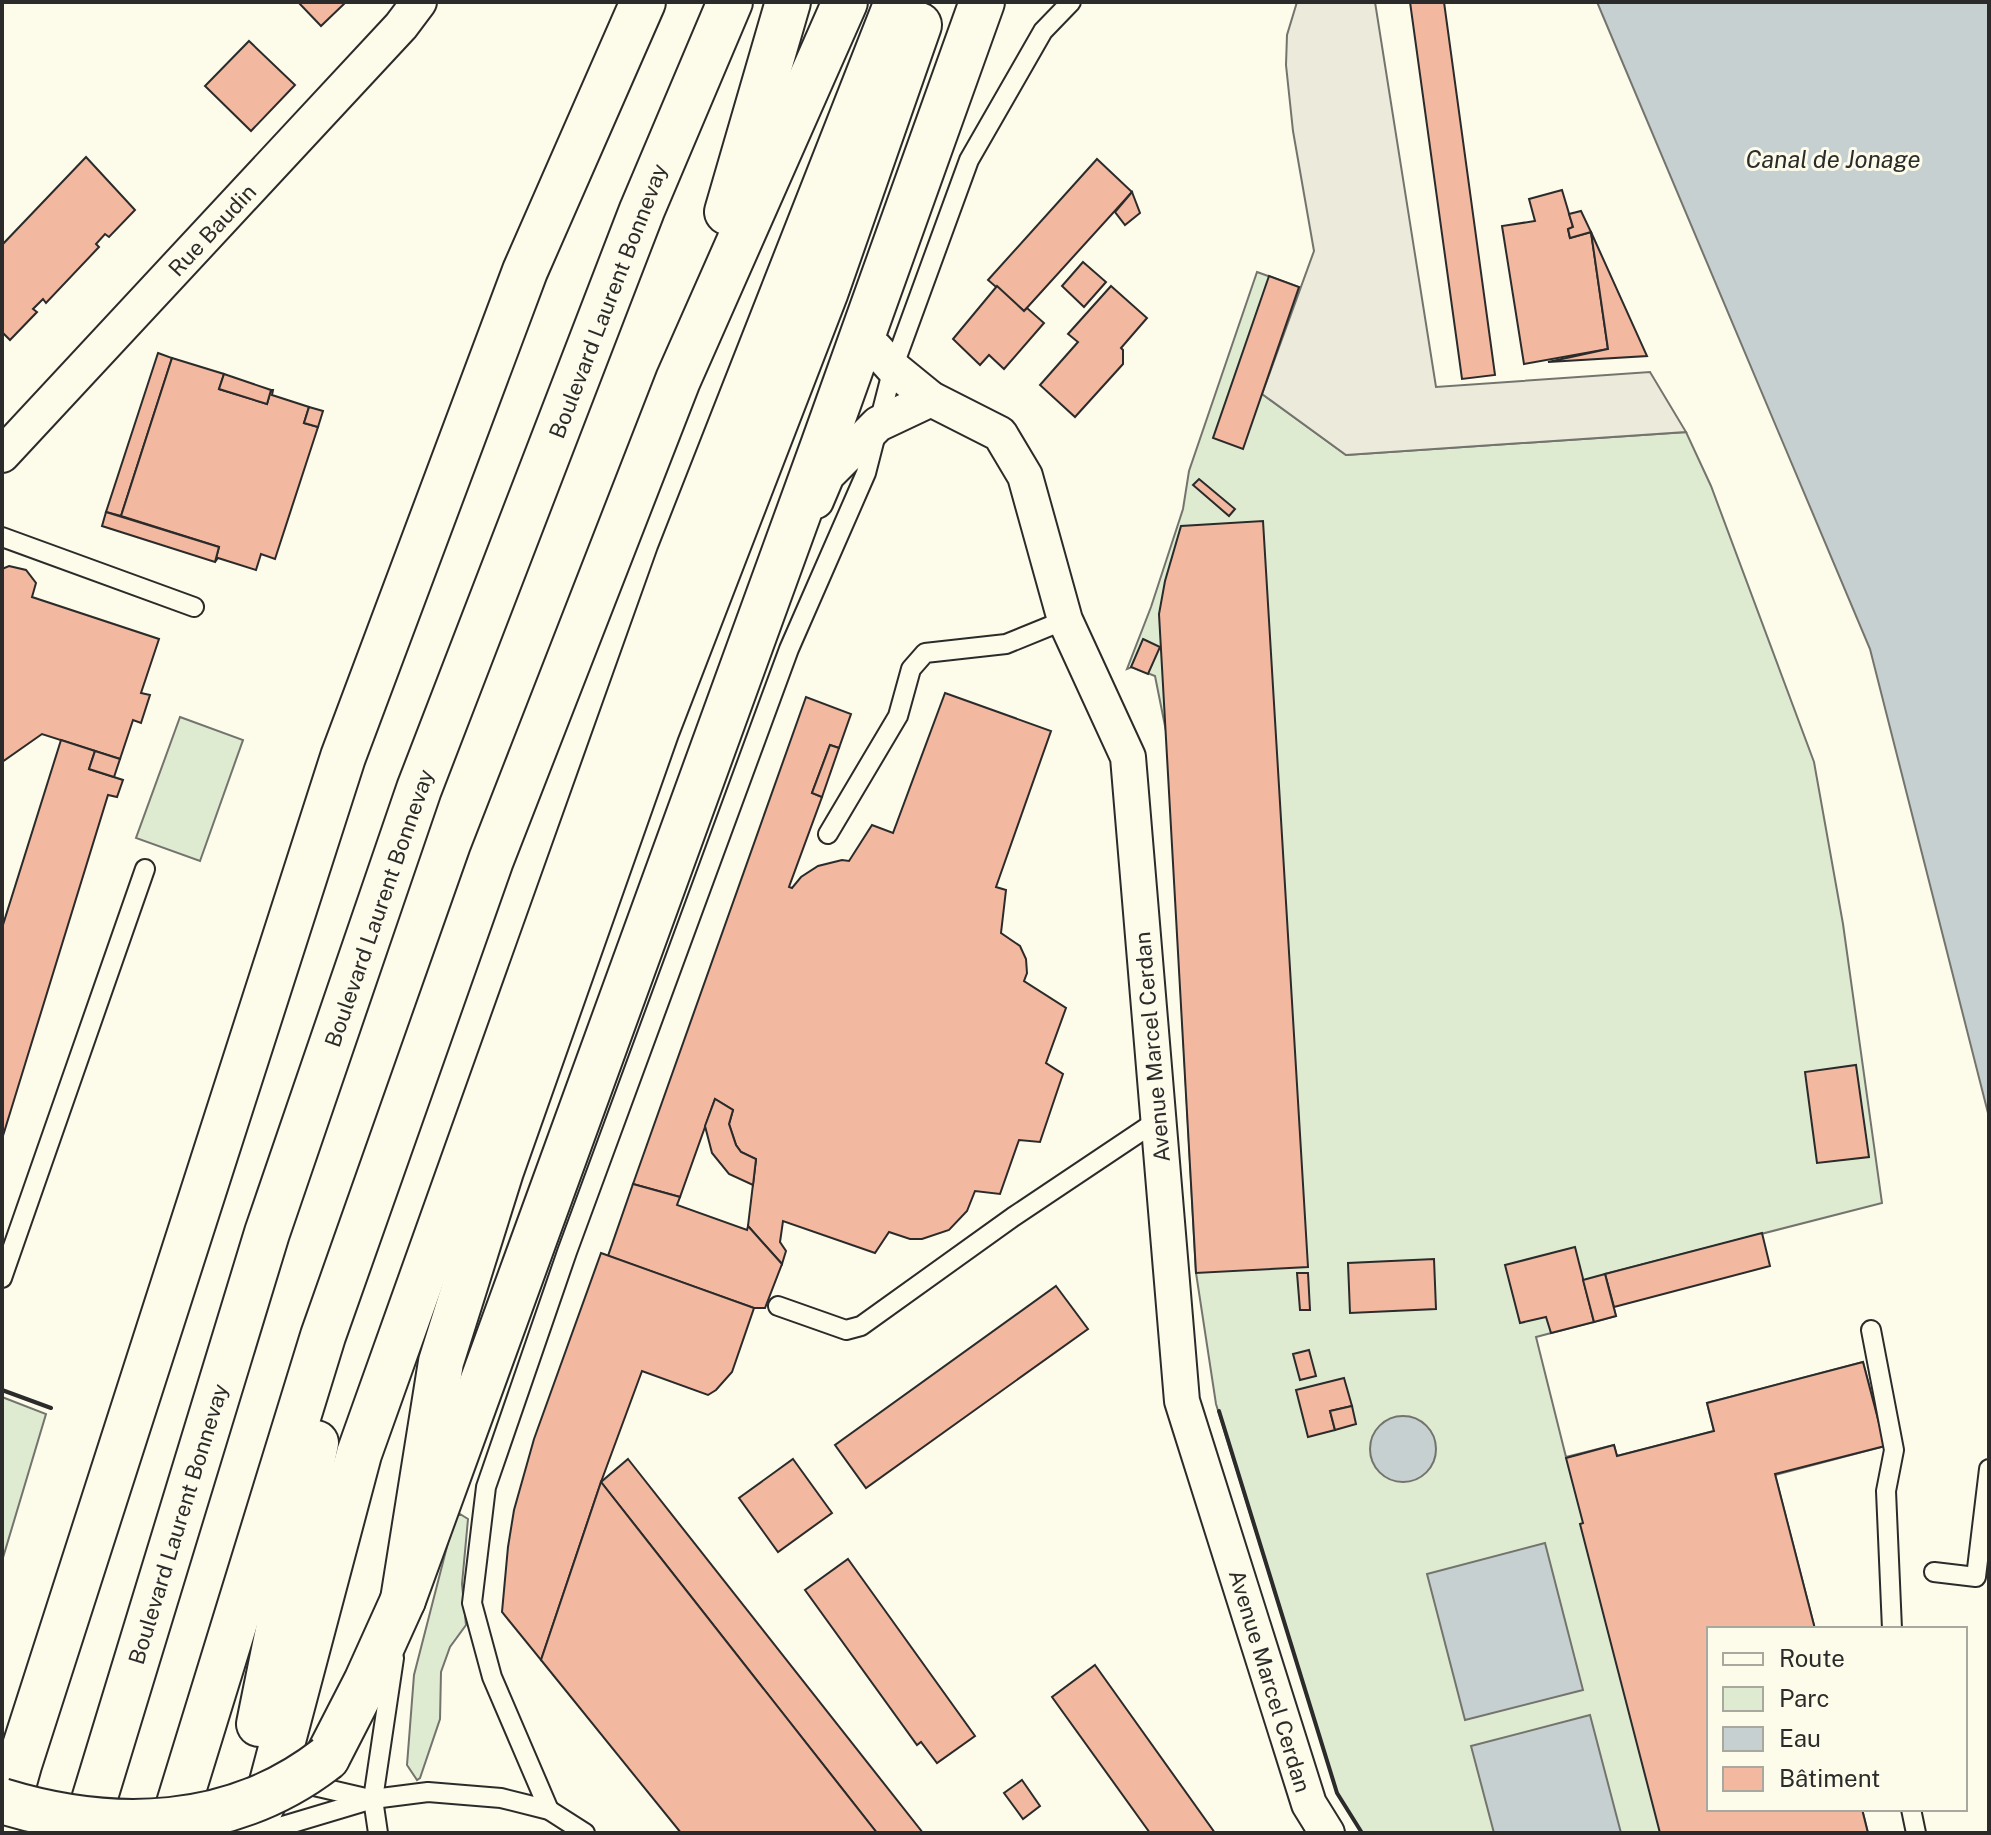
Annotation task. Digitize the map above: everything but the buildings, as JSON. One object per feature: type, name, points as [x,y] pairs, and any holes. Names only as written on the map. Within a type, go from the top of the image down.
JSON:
[{"type":"main road","points":[[2,1827],[8,1785],[343,757],[525,271],[643,2]]},
{"type":"main road","name":"Boulevard Laurent Bonnevay","points":[[84,1833],[267,1233],[419,789],[642,210],[730,2]]},
{"type":"main road","points":[[678,380],[788,2]]},
{"type":"main road","points":[[170,1833],[323,1336],[491,860],[678,380],[845,2]]},
{"type":"main road","points":[[267,1830],[271,1786],[359,1454],[679,557],[897,2]]},
{"type":"main road","points":[[403,1600],[441,1362],[501,1171],[657,729],[826,291],[927,2]]},
{"type":"main road","points":[[8,1785],[57,1823],[102,1831],[178,1827],[219,1816],[257,1802],[312,1770],[366,1682],[403,1600],[982,2]]},
{"type":"main road","points":[[241,1833],[246,1789],[325,1400],[323,1336]]},
{"type":"street","name":"Rue Baudin","points":[[2,455],[401,26],[419,2]]},
{"type":"street","name":"Avenue Marcel Cerdan","points":[[858,343],[875,348],[893,368],[931,399],[1000,434],[1025,476],[1065,620],[1128,757],[1182,1401],[1309,1804],[1327,1833]]},
{"type":"street","points":[[784,552],[803,528],[827,475],[878,424],[931,399]]},
{"type":"lane","points":[[549,1810],[492,1677],[472,1603],[486,1487],[567,1252],[756,737],[789,649],[866,473],[893,368],[969,160],[1043,31],[1071,2]]},
{"type":"lane","points":[[2,537],[194,607]]},
{"type":"lane","points":[[828,834],[898,716],[911,669],[925,653],[1006,644],[1065,620]]},
{"type":"lane","points":[[2,1278],[145,869]]},
{"type":"lane","points":[[778,1306],[846,1330],[861,1326],[1013,1217],[1158,1120]]},
{"type":"lane","points":[[1871,1330],[1894,1450],[1886,1491],[1892,1627]]},
{"type":"lane","points":[[1934,1572],[1976,1577],[1989,1469]]},
{"type":"lane","points":[[379,1833],[373,1799],[403,1600]]},
{"type":"lane","points":[[312,1770],[373,1799]]},
{"type":"lane","points":[[259,1833],[373,1799],[428,1792],[501,1798],[549,1810],[585,1833]]},
{"type":"lane","points":[[1911,1811],[1916,1833]]},
{"type":"lane","points":[[2,1827],[12,1833]]},
{"type":"green space","points":[[1257,272],[1299,287],[1262,394],[1346,455],[1686,432],[1711,486],[1814,762],[1843,924],[1882,1203],[1605,1274],[1616,1316],[1536,1337],[1566,1457],[1614,1445],[1617,1456],[1714,1431],[1707,1403],[1863,1362],[1885,1446],[1775,1475],[1814,1627],[1707,1627],[1707,1811],[1862,1811],[1868,1833],[1362,1833],[1337,1793],[1216,1404],[1196,1273],[1167,736],[1155,676],[1132,667],[1127,669],[1183,509],[1189,471]]},
{"type":"green space","points":[[180,717],[243,740],[200,861],[136,838]]},
{"type":"green space","points":[[2,1397],[46,1414],[2,1561]]},
{"type":"green space","points":[[460,1514],[468,1519],[462,1584],[466,1625],[450,1647],[441,1672],[440,1719],[417,1780],[407,1765],[414,1675],[452,1527],[455,1517]]},
{"type":"shaded area","points":[[1297,2],[1375,2],[1436,387],[1650,372],[1686,432],[1346,455],[1262,394],[1314,251],[1293,131],[1286,65],[1287,35]]},
{"type":"water","name":"Canal de Jonage","points":[[1597,2],[1989,2],[1989,1117],[1870,649]]},
{"type":"water","points":[[1403,1416],[1416,1419],[1426,1426],[1433,1436],[1436,1449],[1433,1462],[1426,1472],[1416,1479],[1403,1482],[1390,1479],[1380,1472],[1373,1462],[1370,1449],[1373,1436],[1380,1426],[1390,1419]]},
{"type":"water","points":[[1545,1543],[1583,1690],[1465,1720],[1427,1574]]},
{"type":"water","points":[[1590,1715],[1621,1833],[1494,1833],[1471,1746]]},
{"type":"wall","points":[[2,1390],[51,1408]]},
{"type":"wall","points":[[1219,1411],[1337,1793],[1362,1833]]}]
